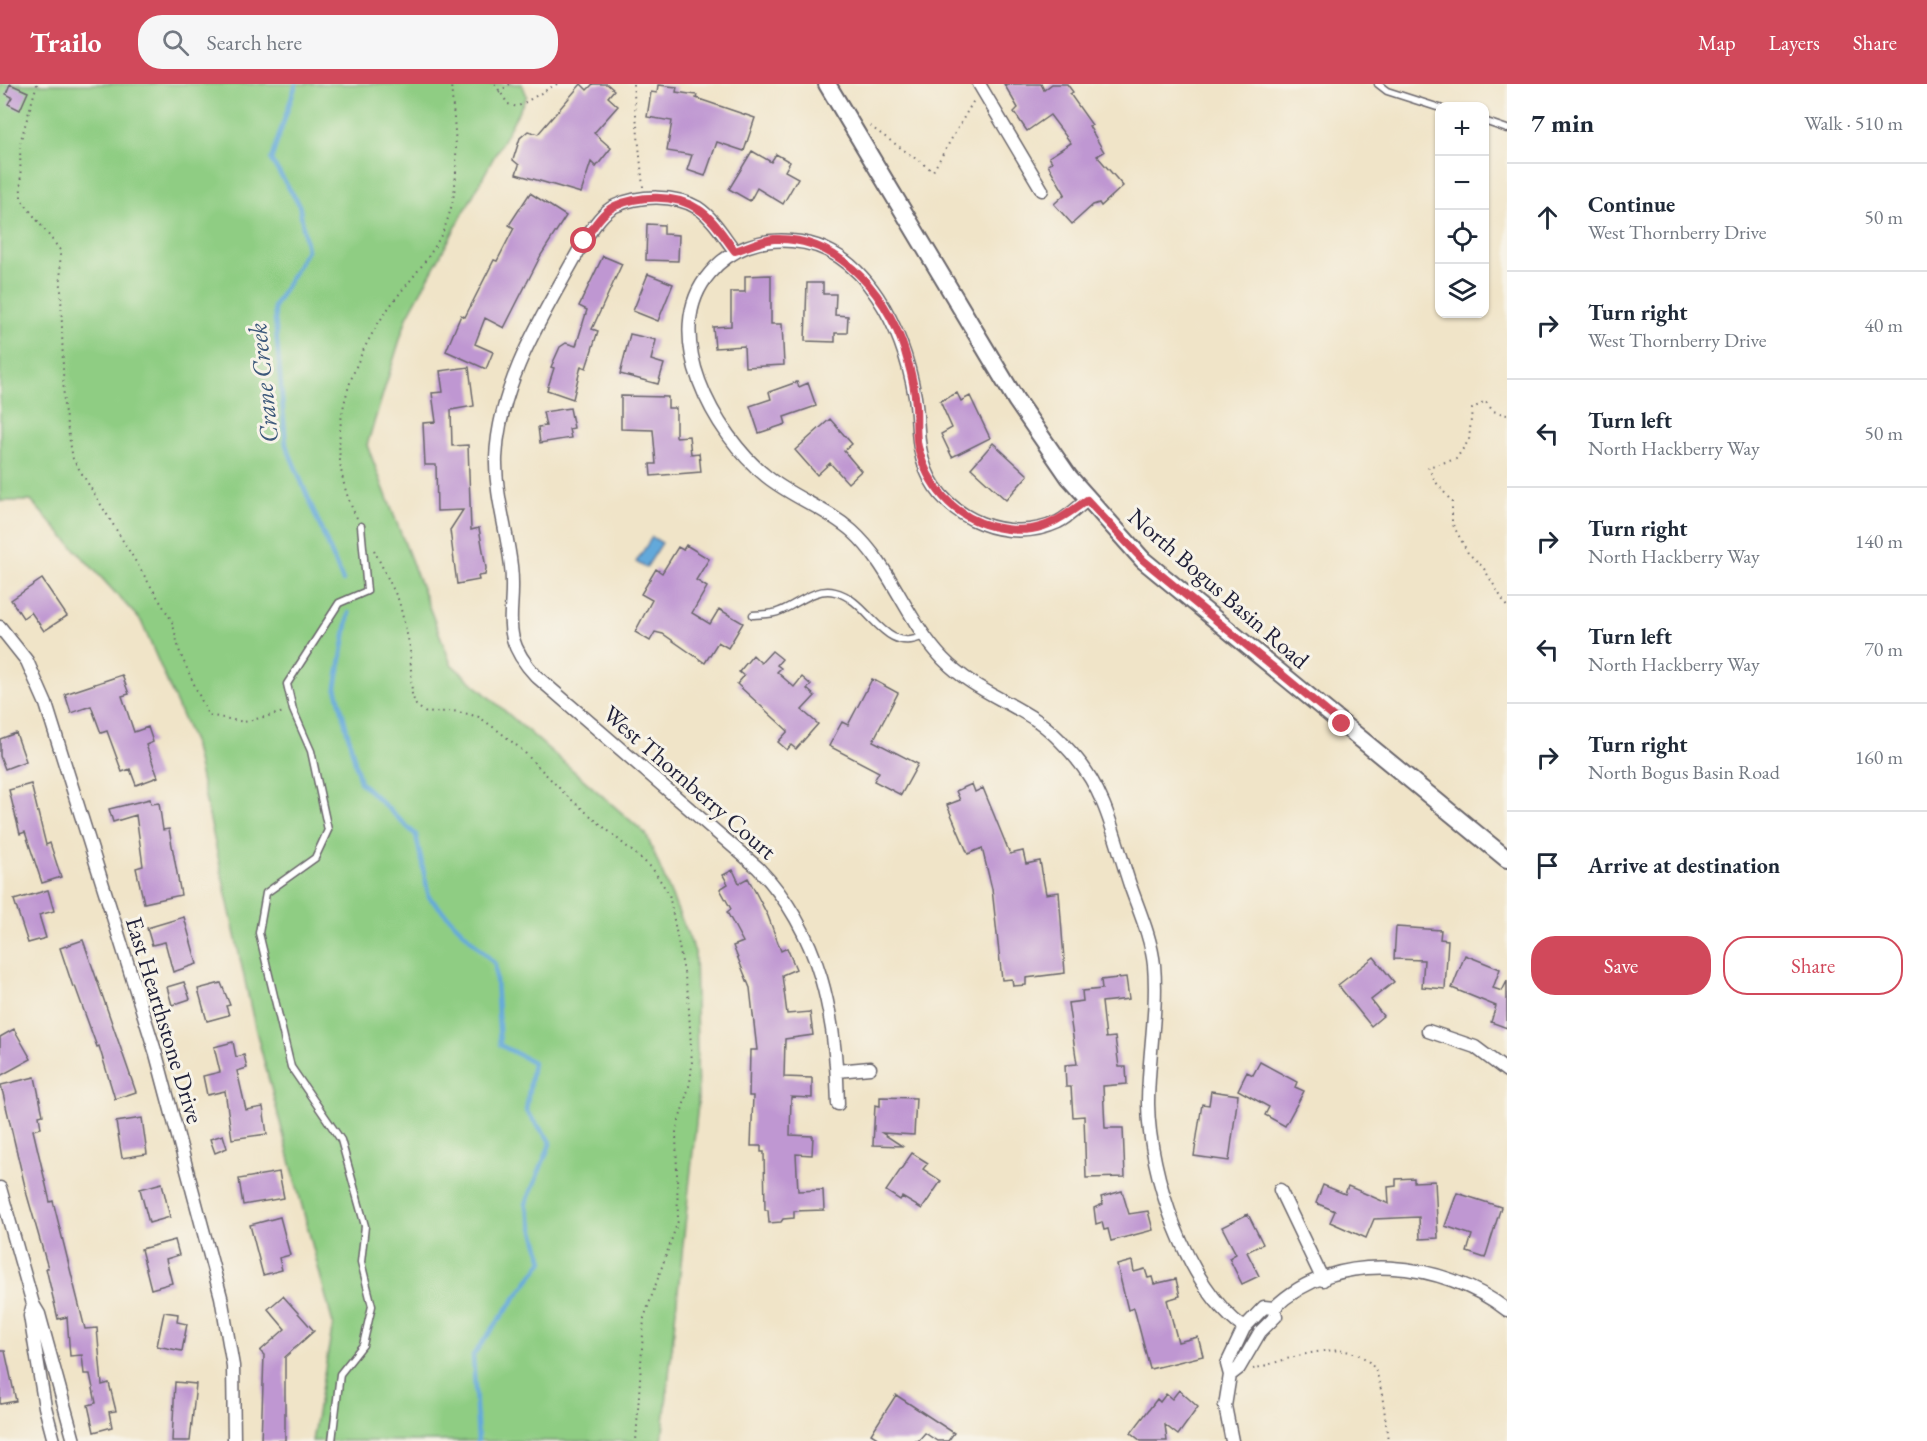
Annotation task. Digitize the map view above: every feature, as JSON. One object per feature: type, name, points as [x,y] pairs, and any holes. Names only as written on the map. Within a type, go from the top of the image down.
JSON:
[{"type":"street","name":"North Bogus Basin Road","points":[[828,84],[1016,400],[1087,500],[1143,560],[1507,860]]},
{"type":"street","points":[[981,86],[1042,190]]},
{"type":"street","name":"West Thornberry Court","points":[[735,251],[698,208],[666,198],[644,199],[614,207],[595,224],[525,351],[501,420],[496,458],[505,539],[512,567],[509,626],[514,645],[525,664],[758,868],[782,895],[818,962],[828,996],[837,1071],[838,1104]]},
{"type":"street","points":[[1087,500],[1058,522],[1031,529],[1004,529],[976,522],[951,507],[928,476],[918,446],[916,404],[908,360],[890,315],[860,274],[831,251],[806,242],[772,239],[735,251],[707,275],[693,307],[689,334],[693,363],[703,393],[723,432],[747,460],[770,480],[829,513],[856,534],[888,575],[909,616],[923,636],[965,679],[1036,720],[1055,735],[1079,761],[1099,793],[1146,925],[1154,963],[1148,1109],[1161,1180],[1185,1253],[1196,1274],[1228,1317],[1244,1328]]},
{"type":"street","name":"East Hearthstone Drive","points":[[0,627],[27,661],[46,704],[156,1054],[221,1297],[233,1366],[234,1441]]},
{"type":"street","points":[[1428,1031],[1475,1047],[1507,1071]]},
{"type":"street","points":[[837,1071],[870,1068]]},
{"type":"street","points":[[0,1188],[33,1304],[39,1314],[74,1441]]},
{"type":"street","points":[[1280,1190],[1323,1280]]},
{"type":"street","points":[[1232,1441],[1225,1406],[1230,1376],[1227,1364],[1244,1328],[1264,1307],[1274,1308],[1294,1294],[1323,1280],[1354,1271],[1380,1268],[1422,1270],[1462,1282],[1507,1311]]},
{"type":"street","points":[[33,1304],[30,1316],[45,1407],[54,1441]]},
{"type":"street","points":[[1230,1376],[1239,1368],[1260,1332],[1276,1316],[1274,1308]]},
{"type":"lane","points":[[1378,84],[1397,95],[1435,106]]},
{"type":"lane","points":[[1489,122],[1507,129]]},
{"type":"lane","points":[[332,1441],[340,1374],[363,1345],[372,1306],[361,1262],[365,1226],[340,1140],[291,1067],[259,933],[266,894],[315,858],[328,830],[311,751],[292,710],[287,684],[339,603],[367,591],[361,526]]},
{"type":"lane","points":[[753,615],[779,612],[820,591],[836,592],[848,597],[895,640],[913,641],[923,636]]},
{"type":"path","points":[[37,84],[20,143],[21,199],[60,250],[64,407],[73,459],[172,621],[180,653],[208,715],[244,722],[292,710]]},
{"type":"path","points":[[451,84],[456,168],[449,215],[430,254],[371,335],[354,368],[346,389],[339,441],[339,464],[342,484],[399,601],[410,647],[412,695],[416,705],[426,713],[468,714],[500,732],[522,750],[567,796],[652,868],[669,894],[688,993],[692,1064],[690,1083],[676,1131],[678,1221],[644,1318],[636,1441]]},
{"type":"path","points":[[495,84],[508,104],[517,107],[557,84]]},
{"type":"path","points":[[499,92],[510,84]]},
{"type":"path","points":[[633,84],[644,199]]},
{"type":"path","points":[[863,120],[933,171],[981,86]]},
{"type":"path","points":[[1507,415],[1493,411],[1485,400],[1472,409],[1468,440],[1456,459],[1428,467],[1435,481],[1452,502],[1452,523],[1468,553],[1483,567],[1507,607]]},
{"type":"path","points":[[1247,1370],[1292,1356],[1303,1356],[1331,1349],[1356,1353],[1374,1368],[1388,1441]]},
{"type":"green space","points":[[0,84],[522,84],[527,96],[407,317],[367,445],[451,664],[646,834],[695,952],[698,1104],[662,1441],[312,1441],[333,1324],[255,1027],[193,742],[141,621],[31,501],[0,501]]},
{"type":"water","points":[[652,537],[662,543],[646,568],[636,562]]},
{"type":"building","points":[[10,84],[28,92],[20,110],[8,104],[12,97],[6,94]]},
{"type":"building","points":[[581,84],[587,90],[593,84],[607,84],[614,90],[608,97],[618,106],[594,133],[611,148],[596,167],[591,162],[581,193],[516,174],[519,165],[513,160],[520,138],[528,131],[538,134]]},
{"type":"building","points":[[1004,84],[1041,84],[1044,90],[1052,84],[1067,84],[1073,92],[1070,94],[1092,125],[1089,126],[1104,152],[1097,156],[1123,186],[1101,206],[1099,203],[1093,205],[1072,224],[1054,204],[1065,194],[1048,165],[1052,162],[1049,157],[1071,143],[1050,115],[1027,131],[1014,112],[1018,108]]},
{"type":"building","points":[[658,85],[677,87],[676,92],[697,95],[696,98],[755,118],[744,151],[717,142],[705,176],[687,170],[692,155],[667,151],[672,121],[647,117],[651,92],[657,93]]},
{"type":"building","points":[[752,151],[771,162],[776,154],[790,162],[785,171],[798,178],[783,204],[757,188],[750,201],[729,189]]},
{"type":"building","points":[[530,193],[566,216],[541,255],[504,328],[485,318],[475,344],[493,352],[486,369],[446,351],[461,315],[465,317],[494,260],[497,261],[514,228],[509,225]]},
{"type":"building","points":[[647,224],[664,225],[664,234],[679,235],[678,261],[646,260]]},
{"type":"building","points":[[603,256],[622,264],[592,329],[598,331],[586,368],[581,366],[573,399],[547,390],[554,368],[551,367],[560,347],[566,343],[576,346],[587,310],[579,306]]},
{"type":"building","points":[[648,274],[673,284],[658,321],[633,311]]},
{"type":"building","points":[[771,275],[771,324],[782,324],[784,365],[745,367],[744,346],[715,348],[713,327],[731,326],[731,292],[745,292],[745,276]]},
{"type":"building","points":[[807,283],[823,283],[823,294],[836,294],[835,315],[848,316],[847,333],[835,333],[835,342],[805,341]]},
{"type":"building","points":[[630,334],[656,340],[651,360],[664,364],[658,384],[620,374]]},
{"type":"building","points":[[469,367],[474,406],[451,410],[452,446],[468,445],[471,530],[479,528],[486,568],[485,575],[478,576],[479,580],[457,584],[450,530],[463,510],[437,511],[436,465],[425,465],[423,423],[436,422],[432,393],[443,392],[440,371]]},
{"type":"building","points":[[797,382],[799,387],[808,383],[816,406],[784,417],[786,424],[759,433],[750,406],[771,399],[769,392]]},
{"type":"building","points":[[957,393],[961,401],[970,396],[990,438],[952,457],[941,434],[952,428],[940,401]]},
{"type":"building","points":[[621,396],[668,397],[668,408],[676,408],[676,437],[689,436],[691,454],[699,453],[701,472],[651,476],[650,464],[656,464],[653,430],[621,429]]},
{"type":"building","points":[[570,408],[574,428],[569,429],[571,438],[540,443],[538,427],[546,426],[543,412]]},
{"type":"building","points":[[830,419],[852,444],[844,451],[861,471],[848,483],[830,463],[817,475],[795,450]]},
{"type":"building","points":[[993,443],[1028,475],[1006,500],[971,468]]},
{"type":"building","points":[[686,545],[709,559],[696,580],[707,587],[692,613],[710,624],[719,609],[743,623],[728,648],[718,642],[705,663],[663,634],[655,632],[650,641],[635,632],[652,600],[641,594],[656,569],[662,573],[678,547],[683,550]]},
{"type":"building","points":[[42,579],[67,616],[44,631],[31,612],[23,618],[11,600]]},
{"type":"building","points":[[772,651],[782,659],[777,665],[781,668],[777,672],[794,687],[802,677],[811,685],[807,689],[815,696],[802,710],[818,724],[796,749],[791,745],[787,750],[778,742],[788,731],[737,684],[744,676],[739,672],[753,655],[761,663]]},
{"type":"building","points":[[122,675],[129,694],[122,696],[134,732],[148,727],[153,742],[146,745],[158,777],[136,785],[130,769],[122,772],[107,731],[101,733],[91,706],[71,713],[65,694]]},
{"type":"building","points":[[872,679],[898,693],[873,741],[918,764],[901,795],[874,781],[879,772],[829,746],[842,722],[848,725]]},
{"type":"building","points":[[16,733],[26,761],[5,769],[0,756],[0,739]]},
{"type":"building","points":[[31,784],[46,845],[50,843],[61,877],[42,883],[25,832],[20,834],[9,790]]},
{"type":"building","points":[[972,784],[975,792],[983,788],[1010,854],[1023,851],[1026,864],[1040,861],[1046,894],[1059,892],[1065,973],[1026,978],[1026,985],[1013,986],[1012,979],[1002,980],[992,889],[982,848],[968,854],[947,805],[960,800],[956,791]]},
{"type":"building","points":[[150,799],[151,804],[159,803],[163,830],[169,829],[181,895],[144,903],[136,868],[143,866],[136,815],[113,822],[109,809]]},
{"type":"building","points":[[733,870],[739,883],[748,878],[768,916],[781,951],[787,948],[796,969],[782,975],[787,1014],[810,1012],[813,1035],[785,1039],[784,1077],[812,1078],[812,1098],[791,1097],[790,1135],[813,1136],[812,1155],[796,1154],[798,1191],[823,1190],[824,1210],[794,1211],[794,1218],[783,1219],[781,1222],[769,1223],[768,1210],[765,1210],[764,1152],[761,1152],[761,1146],[751,1146],[753,1096],[749,1096],[750,1050],[757,1050],[750,988],[733,946],[743,942],[727,912],[731,909],[720,889],[728,884],[723,875]]},
{"type":"building","points":[[48,890],[54,911],[39,915],[46,938],[28,943],[14,900]]},
{"type":"building","points":[[184,917],[197,964],[173,972],[165,942],[152,945],[147,928]]},
{"type":"building","points":[[1396,927],[1441,930],[1440,939],[1448,940],[1445,989],[1422,987],[1424,960],[1394,959]]},
{"type":"building","points":[[83,940],[136,1092],[115,1099],[99,1046],[97,1047],[75,986],[73,987],[60,948]]},
{"type":"building","points":[[1465,955],[1500,969],[1493,988],[1502,991],[1507,981],[1507,1028],[1491,1022],[1496,1006],[1452,988]]},
{"type":"building","points":[[1374,957],[1394,982],[1371,1000],[1383,1016],[1371,1026],[1338,985]]},
{"type":"building","points":[[1126,977],[1129,999],[1102,1002],[1106,1038],[1115,1037],[1119,1067],[1126,1067],[1127,1084],[1103,1086],[1105,1128],[1123,1128],[1125,1177],[1086,1178],[1084,1116],[1073,1117],[1071,1087],[1066,1087],[1065,1065],[1077,1064],[1068,1003],[1083,1001],[1082,991],[1102,989],[1101,980]]},
{"type":"building","points":[[184,982],[190,999],[172,1005],[167,987]]},
{"type":"building","points":[[221,983],[230,1005],[226,1006],[229,1015],[207,1021],[198,989]]},
{"type":"building","points":[[14,1029],[31,1059],[0,1076],[0,1037]]},
{"type":"building","points":[[233,1042],[236,1057],[244,1055],[247,1068],[237,1071],[246,1110],[263,1107],[267,1134],[232,1139],[225,1091],[207,1095],[203,1076],[220,1072],[214,1047]]},
{"type":"building","points":[[1260,1062],[1297,1082],[1295,1087],[1304,1091],[1285,1126],[1265,1115],[1269,1107],[1238,1090],[1247,1072],[1253,1075]]},
{"type":"building","points":[[35,1077],[43,1115],[39,1116],[41,1128],[33,1130],[50,1202],[53,1201],[85,1329],[97,1328],[102,1385],[109,1383],[116,1411],[109,1412],[112,1427],[94,1432],[88,1405],[96,1403],[90,1374],[84,1374],[82,1355],[70,1356],[67,1317],[58,1319],[46,1268],[48,1268],[27,1195],[1,1085]]},
{"type":"building","points":[[1211,1091],[1238,1095],[1229,1161],[1194,1156],[1202,1104],[1209,1105]]},
{"type":"building","points":[[880,1097],[916,1098],[914,1135],[882,1133],[902,1146],[873,1145],[875,1105],[880,1106]]},
{"type":"building","points":[[142,1118],[147,1154],[122,1158],[116,1122]]},
{"type":"building","points":[[223,1135],[227,1148],[215,1153],[210,1139]]},
{"type":"building","points":[[912,1153],[928,1163],[923,1169],[941,1181],[922,1209],[886,1191]]},
{"type":"building","points":[[279,1172],[284,1198],[243,1205],[239,1179]]},
{"type":"building","points":[[1414,1178],[1414,1182],[1435,1181],[1438,1238],[1420,1239],[1419,1217],[1374,1219],[1366,1238],[1330,1222],[1335,1211],[1316,1203],[1323,1185],[1345,1194],[1348,1186],[1389,1204],[1388,1187],[1396,1186],[1396,1179]]},
{"type":"building","points":[[162,1183],[170,1217],[149,1223],[140,1189]]},
{"type":"building","points":[[1122,1191],[1129,1214],[1148,1211],[1153,1230],[1111,1241],[1108,1229],[1104,1230],[1102,1222],[1096,1224],[1094,1208],[1103,1204],[1101,1197]]},
{"type":"building","points":[[1457,1193],[1501,1207],[1485,1258],[1467,1252],[1472,1235],[1445,1226]]},
{"type":"building","points":[[1248,1214],[1263,1244],[1247,1252],[1259,1276],[1242,1284],[1229,1258],[1236,1254],[1222,1227]]},
{"type":"building","points":[[280,1217],[290,1255],[279,1258],[282,1270],[263,1275],[250,1225]]},
{"type":"building","points":[[175,1240],[179,1255],[166,1259],[172,1283],[151,1289],[141,1249]]},
{"type":"building","points":[[1132,1261],[1134,1272],[1145,1269],[1148,1278],[1152,1277],[1154,1284],[1176,1279],[1180,1296],[1167,1300],[1178,1342],[1198,1337],[1203,1356],[1150,1369],[1134,1308],[1128,1310],[1117,1265]]},
{"type":"building","points":[[283,1296],[314,1331],[285,1357],[285,1441],[261,1441],[264,1355],[260,1351],[285,1329],[268,1309]]},
{"type":"building","points":[[164,1312],[178,1314],[177,1322],[187,1324],[182,1351],[157,1346]]},
{"type":"building","points":[[0,1351],[5,1351],[16,1401],[0,1404]]},
{"type":"building","points":[[175,1382],[196,1384],[190,1441],[172,1441]]},
{"type":"building","points":[[1179,1390],[1198,1407],[1178,1435],[1165,1425],[1167,1441],[1141,1441],[1131,1433],[1157,1399],[1160,1402],[1166,1394],[1172,1399]]},
{"type":"building","points":[[896,1395],[954,1433],[948,1441],[937,1441],[925,1433],[918,1441],[882,1441],[871,1434]]},
{"type":"waterway","name":"Crane Creek","points":[[296,84],[271,160],[299,204],[307,250],[274,307],[286,445],[343,581]]},
{"type":"waterway","name":"Crane Creek","points":[[349,613],[336,687],[360,782],[416,835],[429,897],[495,964],[500,1045],[533,1062],[526,1111],[551,1142],[526,1204],[543,1261],[473,1355],[478,1441]]},
{"type":"route","points":[[584,241],[595,224],[614,207],[644,199],[666,198],[698,208],[735,251],[772,239],[806,242],[831,251],[860,274],[890,315],[908,360],[916,404],[918,446],[928,476],[951,507],[976,522],[1004,529],[1031,529],[1058,522],[1087,500],[1143,560],[1342,724]]}]
